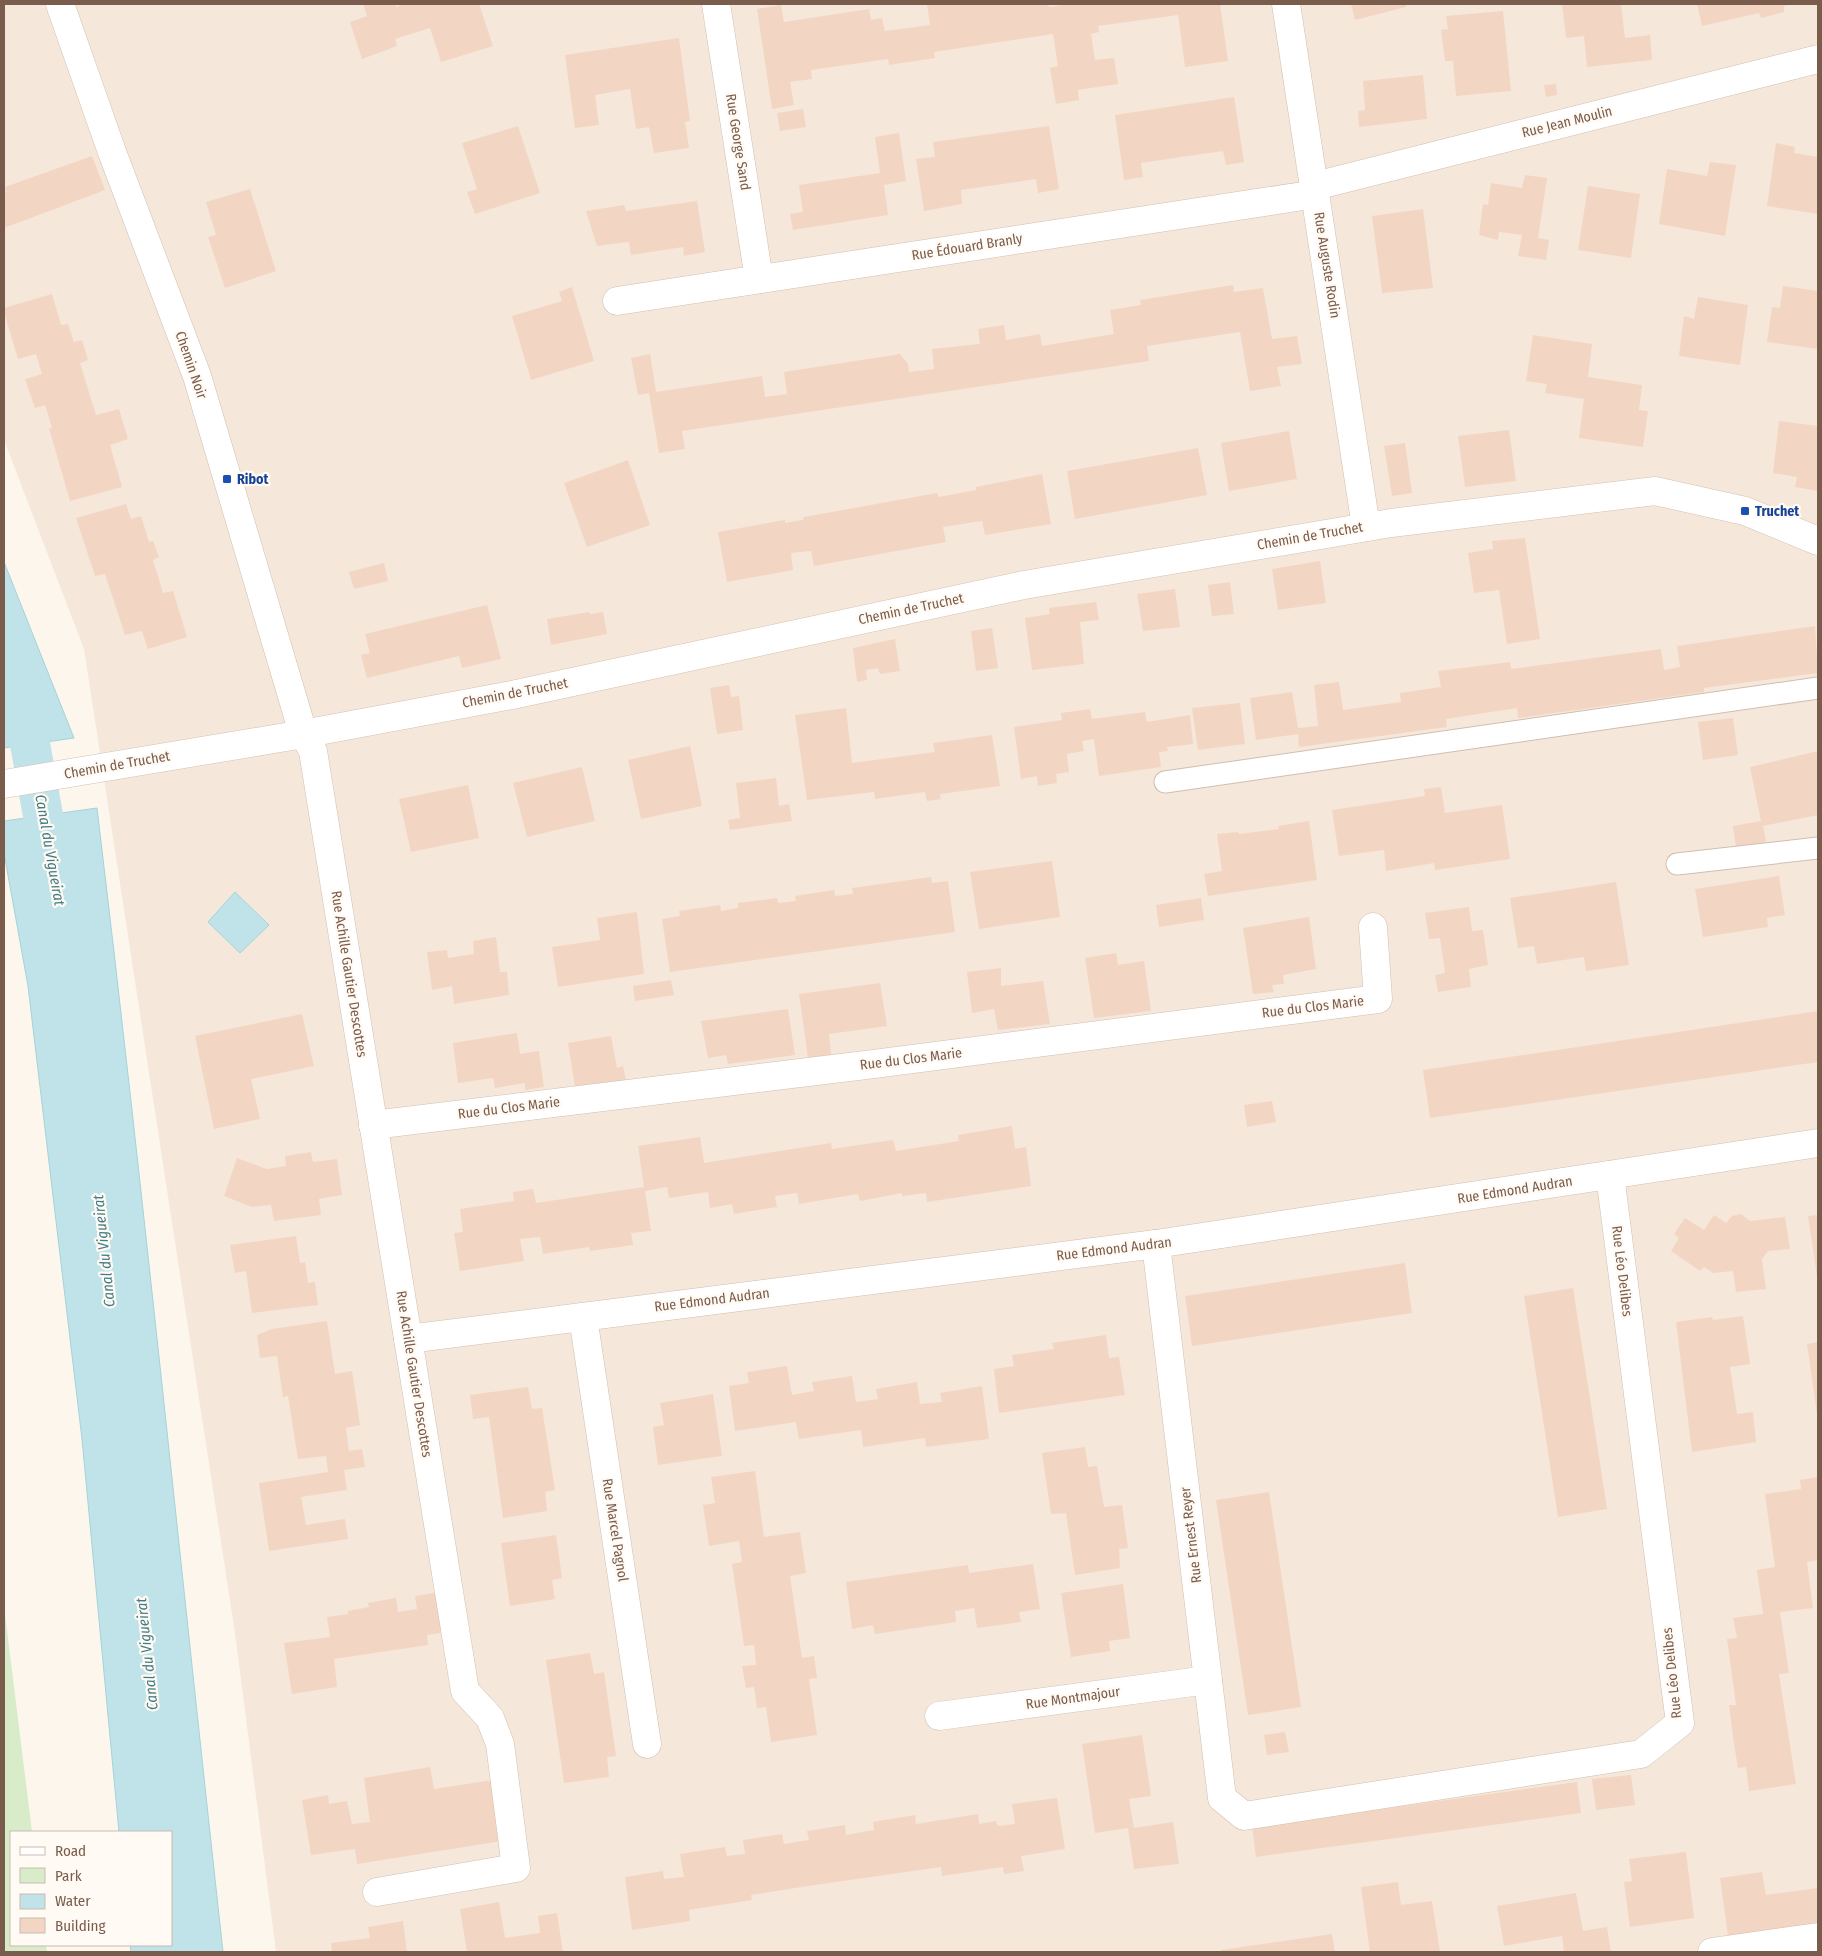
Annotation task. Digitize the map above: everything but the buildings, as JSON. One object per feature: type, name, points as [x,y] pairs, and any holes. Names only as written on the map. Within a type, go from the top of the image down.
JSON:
[{"type":"street","name":"Chemin Noir","points":[[60,4],[112,152],[197,376],[303,733]]},
{"type":"street","name":"Rue George Sand","points":[[716,4],[759,279]]},
{"type":"street","name":"Rue Auguste Rodin","points":[[1286,4],[1366,526]]},
{"type":"street","name":"Rue Jean Moulin","points":[[1316,190],[1818,59]]},
{"type":"street","name":"Rue Édouard Branly","points":[[617,301],[1316,190]]},
{"type":"street","name":"Chemin de Truchet","points":[[4,784],[512,695],[1024,586],[1366,526],[1655,491],[1745,511],[1818,541]]},
{"type":"street","name":"Rue Achille Gautier Descottes","points":[[303,733],[313,752],[465,1691],[490,1718],[500,1744],[516,1868],[377,1892]]},
{"type":"street","name":"Rue du Clos Marie","points":[[373,1125],[864,1066],[1378,999],[1373,927]]},
{"type":"street","name":"Rue Edmond Audran","points":[[408,1339],[1156,1244],[1818,1143]]},
{"type":"street","name":"Rue Léo Delibes","points":[[1244,1816],[1642,1754],[1680,1723],[1610,1175]]},
{"type":"street","name":"Rue Ernest Reyer","points":[[1156,1244],[1222,1798],[1244,1816]]},
{"type":"street","name":"Rue Marcel Pagnol","points":[[583,1317],[648,1744]]},
{"type":"street","name":"Rue Montmajour","points":[[939,1716],[1208,1680]]},
{"type":"street","points":[[1712,1952],[1818,1937]]},
{"type":"lane","points":[[1165,782],[1818,688]]},
{"type":"lane","points":[[1677,864],[1818,848]]},
{"type":"shaded area","points":[[4,4],[1818,4],[1818,1952],[276,1952],[235,1633],[84,649],[4,440]]},
{"type":"green space","points":[[4,1606],[32,1831],[10,1831],[10,1946],[46,1946],[47,1952],[4,1952]]},
{"type":"water","points":[[4,562],[74,738],[4,748]]},
{"type":"water","points":[[97,808],[146,1237],[223,1952],[131,1952],[130,1946],[172,1946],[172,1831],[119,1831],[82,1439],[28,986],[4,853],[4,821]]},
{"type":"water","points":[[235,892],[269,925],[240,953],[208,922]]},
{"type":"waterway","name":"Canal du Vigueirat","points":[[4,677],[30,744],[53,870]]},
{"type":"place","name":"Ribot","points":[[227,479]]},
{"type":"place","name":"Truchet","points":[[1745,511]]}]
